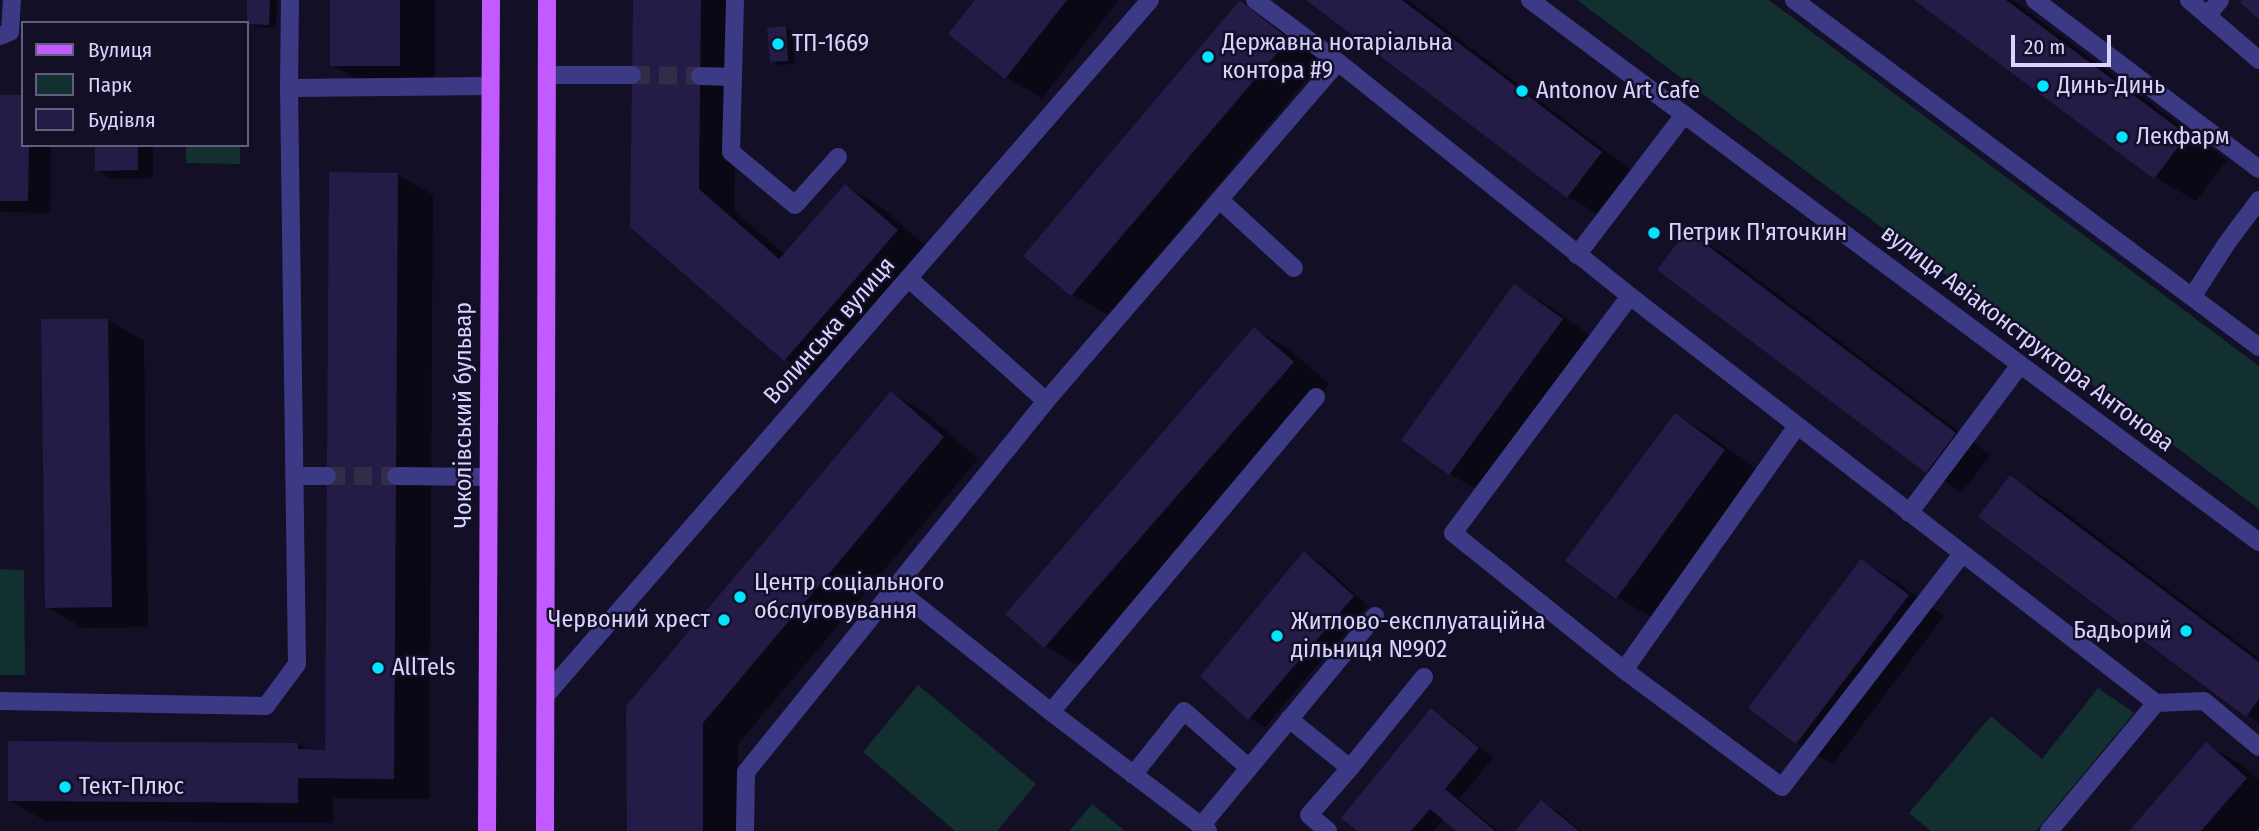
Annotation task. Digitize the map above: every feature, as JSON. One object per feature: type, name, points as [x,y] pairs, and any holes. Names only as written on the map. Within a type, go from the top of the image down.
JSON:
[{"type":"main road","name":"Чоколівський бульвар","points":[[487,831],[491,0]]},
{"type":"main road","points":[[545,831],[547,0]]},
{"type":"street","points":[[0,36],[10,32],[12,0]]},
{"type":"street","points":[[0,701],[266,706],[297,664],[290,0]]},
{"type":"street","points":[[735,0],[731,152],[795,205],[838,157]]},
{"type":"street","name":"Волинська вулиця","points":[[546,695],[1150,0]]},
{"type":"street","points":[[1255,0],[1338,62],[1577,255],[2156,703],[2204,701],[2259,747]]},
{"type":"street","name":"вулиця Авіаконструктора Антонова","points":[[1530,0],[2259,542]]},
{"type":"street","points":[[1794,0],[2259,347]]},
{"type":"street","points":[[2035,0],[2259,169]]},
{"type":"street","points":[[2189,0],[2259,60]]},
{"type":"street","points":[[2207,16],[2220,0]]},
{"type":"street","points":[[745,831],[746,772],[1046,401],[1338,62]]},
{"type":"street","points":[[547,75],[632,75]]},
{"type":"street","points":[[700,76],[733,77]]},
{"type":"street","points":[[289,88],[491,86]]},
{"type":"street","points":[[1577,255],[1684,115]]},
{"type":"street","points":[[1220,200],[1294,268]]},
{"type":"street","points":[[2192,297],[2259,200]]},
{"type":"street","points":[[908,278],[1046,401]]},
{"type":"street","points":[[1630,296],[1453,533],[1624,670],[1782,787],[1962,554]]},
{"type":"street","points":[[1909,513],[2020,365]]},
{"type":"street","points":[[1051,712],[1316,397]]},
{"type":"street","points":[[1624,670],[1797,426]]},
{"type":"street","points":[[294,476],[327,476]]},
{"type":"street","points":[[396,476],[489,477]]},
{"type":"street","points":[[895,588],[1051,712],[1204,828],[1248,766],[1375,616]]},
{"type":"street","points":[[1328,831],[1309,815],[1424,677]]},
{"type":"street","points":[[2049,831],[2156,703]]},
{"type":"street","points":[[1133,775],[1184,711],[1248,766]]},
{"type":"street","points":[[1289,719],[1350,768]]},
{"type":"green space","points":[[1577,0],[1769,0],[2259,366],[2259,509]]},
{"type":"green space","points":[[186,147],[240,147],[240,164],[186,163]]},
{"type":"green space","points":[[0,569],[24,570],[25,675],[0,675]]},
{"type":"green space","points":[[918,685],[1036,784],[997,831],[955,831],[863,752]]},
{"type":"green space","points":[[2098,688],[2134,713],[2036,831],[1931,831],[1909,813],[1991,716],[2042,759]]},
{"type":"green space","points":[[1092,804],[1125,831],[1069,831]]},
{"type":"building","points":[[247,0],[270,0],[269,25],[248,24]]},
{"type":"building","points":[[330,0],[400,0],[400,66],[330,66]]},
{"type":"building","points":[[633,0],[701,0],[699,189],[779,259],[845,184],[898,230],[784,361],[630,227]]},
{"type":"building","points":[[975,0],[1067,0],[1005,79],[948,34]]},
{"type":"building","points":[[1240,0],[1289,39],[1071,296],[1023,256]]},
{"type":"building","points":[[1306,0],[1402,0],[1602,152],[1567,198]]},
{"type":"building","points":[[1914,0],[2006,0],[2187,135],[2154,179]]},
{"type":"building","points":[[2259,0],[2259,20],[2240,2]]},
{"type":"building","name":"ТП-1669","points":[[786,26],[788,61],[770,62],[767,28]]},
{"type":"building","points":[[0,95],[21,95],[21,147],[29,147],[28,201],[0,201]]},
{"type":"building","points":[[95,147],[138,147],[138,170],[95,171]]},
{"type":"building","points":[[329,172],[398,173],[394,779],[298,778],[298,803],[8,801],[8,741],[298,743],[298,749],[325,750]]},
{"type":"building","points":[[1687,230],[1956,433],[1926,473],[1657,270]]},
{"type":"building","points":[[1514,284],[1563,319],[1449,475],[1401,440]]},
{"type":"building","points":[[41,319],[108,319],[112,607],[45,608]]},
{"type":"building","points":[[1254,327],[1294,362],[1044,648],[1005,614]]},
{"type":"building","points":[[891,391],[944,437],[703,723],[703,831],[627,831],[626,706]]},
{"type":"building","points":[[1675,413],[1725,450],[1616,599],[1565,561]]},
{"type":"building","points":[[2010,475],[2259,662],[2259,699],[2246,717],[1978,517]]},
{"type":"building","name":"Житлово-експлуатаційна дільниця №902","points":[[1304,551],[1354,596],[1248,720],[1200,676]]},
{"type":"building","points":[[1861,559],[1909,595],[1796,744],[1748,708]]},
{"type":"building","points":[[1431,708],[1479,748],[1445,789],[1495,831],[1456,831],[1430,809],[1411,831],[1357,831],[1341,818]]},
{"type":"building","points":[[2206,742],[2247,778],[2201,831],[2129,831]]},
{"type":"building","points":[[1541,800],[1579,831],[1515,831]]},
{"type":"tunnel","points":[[632,75],[700,76]]},
{"type":"tunnel","points":[[327,476],[396,476]]},
{"type":"place","name":"ТП-1669","points":[[778,44]]},
{"type":"place","name":"Державна нотаріальна контора #9","points":[[1208,57]]},
{"type":"place","name":"Динь-Динь","points":[[2043,86]]},
{"type":"place","name":"Antonov Art Cafe","points":[[1522,91]]},
{"type":"place","name":"Лекфарм","points":[[2122,137]]},
{"type":"place","name":"Петрик П'яточкин","points":[[1654,233]]},
{"type":"place","name":"Центр соціального обслуговування","points":[[740,597]]},
{"type":"place","name":"Червоний хрест","points":[[724,620]]},
{"type":"place","name":"Бадьорий","points":[[2186,631]]},
{"type":"place","name":"Житлово-експлуатаційна дільниця №902","points":[[1277,636]]},
{"type":"place","name":"AllTels","points":[[378,668]]},
{"type":"place","name":"Тект-Плюс","points":[[65,787]]}]
